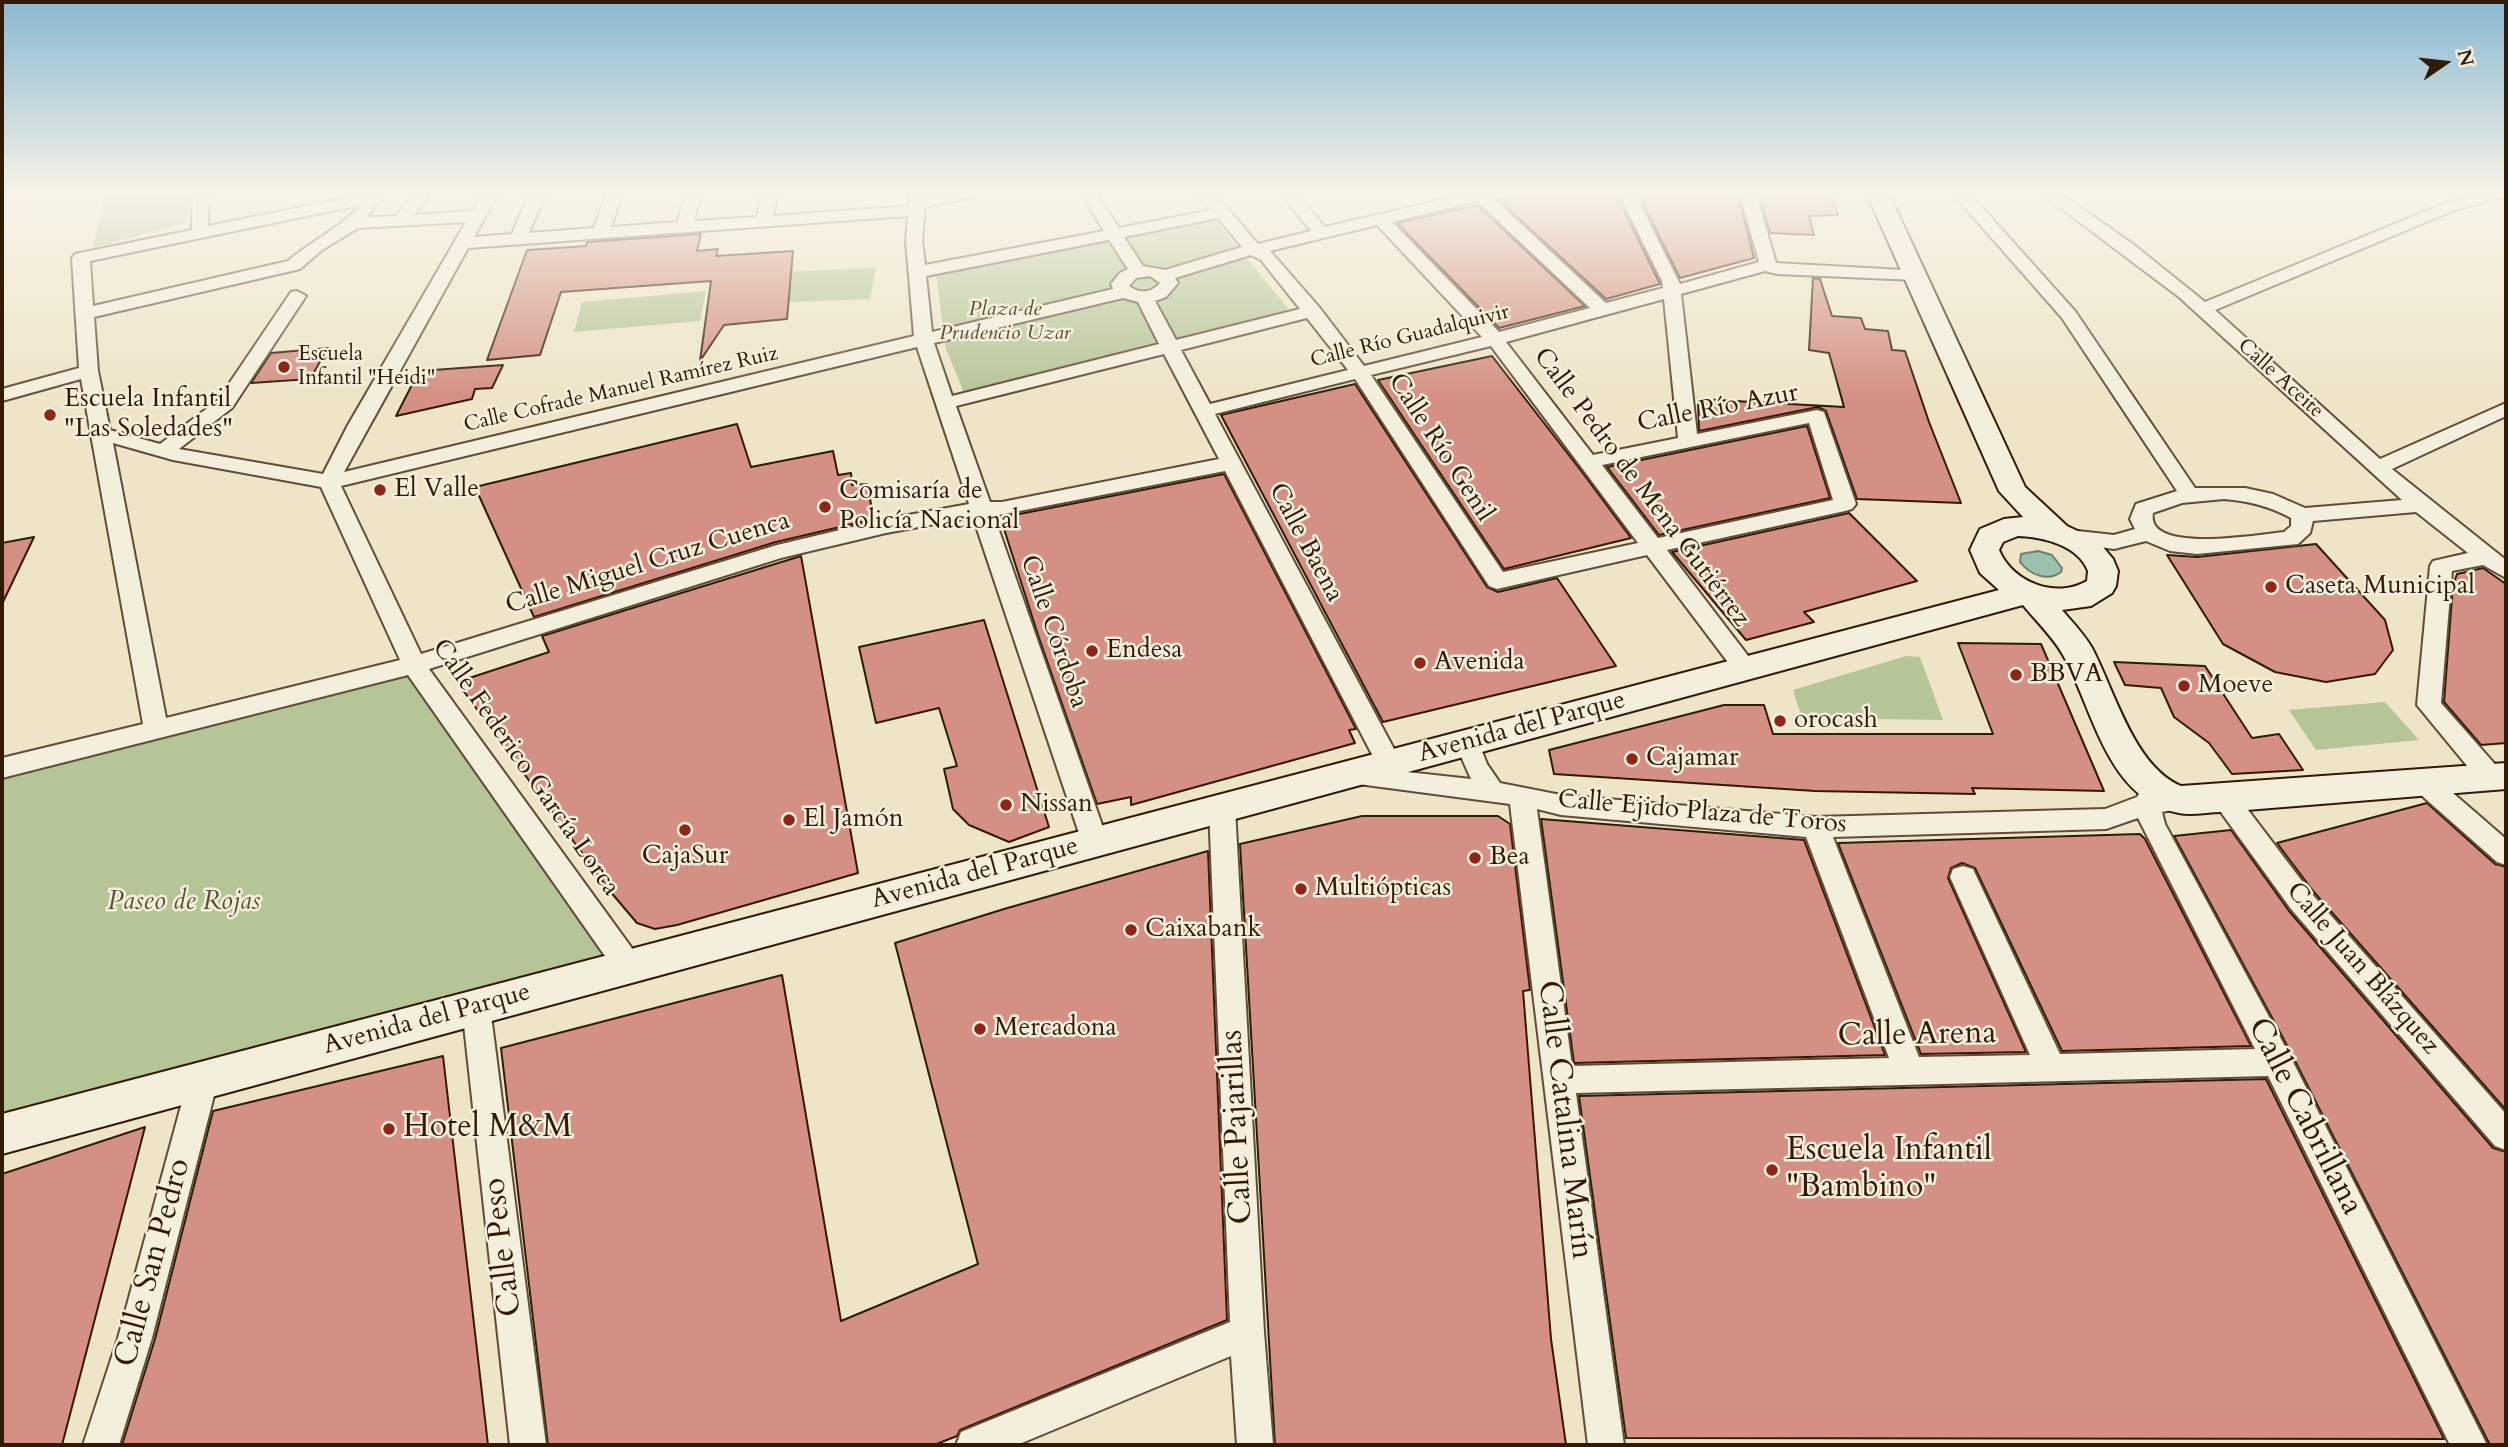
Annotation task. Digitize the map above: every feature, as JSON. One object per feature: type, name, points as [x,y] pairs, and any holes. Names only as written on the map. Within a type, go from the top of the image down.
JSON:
[{"type":"street","points":[[81,262],[89,371],[156,729]]},
{"type":"street","points":[[86,313],[294,265],[298,262]]},
{"type":"street","points":[[101,434],[163,451],[329,482],[358,425],[452,262]]},
{"type":"street","name":"Calle Córdoba","points":[[917,262],[918,299],[924,341],[1095,842]]},
{"type":"street","points":[[918,272],[972,262]]},
{"type":"street","points":[[1131,262],[1138,272]]},
{"type":"street","points":[[1164,276],[1214,262]]},
{"type":"street","name":"Calle Río Genil","points":[[1272,262],[1360,373],[1497,581],[1653,547]]},
{"type":"street","name":"Calle Pedro de Mena Gutiérrez","points":[[1421,262],[1495,339],[1744,667]]},
{"type":"street","points":[[1552,262],[1603,310]]},
{"type":"street","points":[[1661,262],[1671,281],[1688,442]]},
{"type":"street","points":[[1765,266],[1768,262]]},
{"type":"street","points":[[1909,262],[2013,491],[2063,534],[2091,552],[2106,551],[2148,533]]},
{"type":"street","points":[[2021,262],[2069,315],[2189,495]]},
{"type":"street","name":"Calle Aceite","points":[[2143,262],[2203,309],[2418,505],[2496,564]]},
{"type":"street","points":[[2203,309],[2317,262]]},
{"type":"street","name":"Calle Río Guadalquivir","points":[[1204,411],[1495,339],[1765,266],[1777,270],[1915,275]]},
{"type":"street","points":[[924,341],[1124,292],[1144,297],[1164,291],[1169,283],[1164,276],[1152,271],[1138,272],[1122,280],[1120,284],[1124,292]]},
{"type":"street","points":[[163,451],[225,404],[297,296]]},
{"type":"street","name":"Calle Baena","points":[[1144,297],[1389,764]]},
{"type":"street","points":[[946,403],[1313,311]]},
{"type":"street","name":"Calle Cofrade Manuel Ramírez Ruiz","points":[[329,482],[924,341]]},
{"type":"street","points":[[2,395],[89,371]]},
{"type":"street","points":[[2,377],[22,389]]},
{"type":"street","points":[[2377,468],[2506,409]]},
{"type":"street","name":"Calle Río Azur","points":[[1588,462],[1817,416],[1845,504],[1653,547]]},
{"type":"street","name":"Calle Miguel Cruz Cuenca","points":[[414,666],[777,552],[886,526],[981,509],[1002,509],[1231,463]]},
{"type":"street","name":"Calle Federico García Lorca","points":[[329,482],[414,666],[629,967]]},
{"type":"street","points":[[2013,491],[2002,528],[1986,541],[1984,551],[1987,562],[2004,581],[2030,594],[2061,600],[2086,597],[2101,586],[2106,551]]},
{"type":"street","points":[[2302,514],[2302,528],[2290,539],[2197,547],[2170,544],[2148,533],[2141,519],[2143,509],[2160,501],[2189,495],[2260,496],[2288,505],[2302,514],[2418,505]]},
{"type":"street","points":[[2002,528],[2028,526],[2063,534]]},
{"type":"street","points":[[1947,612],[1974,584],[1987,562]]},
{"type":"street","points":[[2496,564],[2441,566],[2429,705],[2498,776]]},
{"type":"street","points":[[2030,594],[2076,648],[2131,764],[2162,799]]},
{"type":"street","name":"Avenida del Parque","points":[[2,1134],[1389,764],[1947,612],[2030,594]]},
{"type":"street","points":[[2076,648],[2086,597]]},
{"type":"street","points":[[2,768],[414,666]]},
{"type":"street","points":[[1467,743],[1476,767],[1508,794]]},
{"type":"street","name":"Calle Ejido Plaza de Toros","points":[[1347,775],[1508,794],[1561,805],[1816,827],[2106,819],[2162,799],[2310,793],[2421,780],[2498,776]]},
{"type":"street","points":[[2421,780],[2506,854]]},
{"type":"street","name":"Calle Catalina Marín","points":[[1508,794],[1558,1080],[1606,1445]]},
{"type":"street","name":"Calle Juan Blázquez","points":[[2224,797],[2301,901],[2506,1136]]},
{"type":"street","name":"Calle Cabrillana","points":[[2162,799],[2152,824],[2277,1062],[2469,1445]]},
{"type":"street","name":"Calle Pajarillas","points":[[1222,808],[1247,1332],[1255,1445]]},
{"type":"street","points":[[1816,827],[1909,1071]]},
{"type":"street","points":[[1963,877],[2052,1069]]},
{"type":"street","name":"Calle Peso","points":[[475,1007],[528,1445]]},
{"type":"street","name":"Calle Arena","points":[[1558,1080],[2277,1062]]},
{"type":"street","name":"Calle San Pedro","points":[[101,1445],[135,1338],[203,1080]]},
{"type":"street","points":[[974,1445],[1247,1332]]},
{"type":"green space","name":"Plaza de Prudencio Uzar","points":[[995,262],[1249,262],[1292,313],[965,395],[946,349],[936,273]]},
{"type":"green space","points":[[876,268],[870,299],[740,304],[750,273]]},
{"type":"green space","points":[[706,291],[700,321],[574,332],[582,302]]},
{"type":"green space","points":[[1906,656],[1920,657],[1943,720],[1802,718],[1793,690]]},
{"type":"green space","name":"Paseo de Rojas","points":[[414,666],[629,967],[2,1134],[2,768]]},
{"type":"green space","points":[[2385,702],[2419,740],[2316,750],[2289,710]]},
{"type":"shaded area","points":[[2038,551],[2052,555],[2062,568],[2061,572],[2051,576],[2039,576],[2020,562],[2021,554]]},
{"type":"building","points":[[523,262],[792,262],[787,319],[724,325],[700,361],[711,281],[561,292],[540,355],[487,360]]},
{"type":"building","points":[[1434,262],[1537,262],[1585,306],[1499,328]]},
{"type":"building","points":[[1566,262],[1649,262],[1660,284],[1606,299]]},
{"type":"building","points":[[1672,262],[1741,262],[1680,278]]},
{"type":"building","points":[[1813,278],[1820,279],[1832,316],[1861,318],[1865,329],[1888,331],[1892,350],[1905,351],[1961,503],[1857,499],[1826,411],[1818,407],[1699,431],[1698,399],[1844,407],[1829,353],[1809,350]]},
{"type":"building","name":"Escuela Infantil \"Heidi\"","points":[[328,348],[310,379],[251,383],[271,353]]},
{"type":"building","points":[[1492,356],[1631,538],[1504,569],[1378,380]]},
{"type":"building","points":[[503,365],[492,388],[475,389],[472,399],[396,416],[419,371]]},
{"type":"building","points":[[1355,384],[1487,587],[1498,592],[1557,578],[1616,666],[1383,722],[1221,415]]},
{"type":"building","points":[[737,424],[751,467],[833,451],[838,475],[851,473],[852,485],[867,484],[874,519],[776,542],[534,617],[475,487]]},
{"type":"building","points":[[1807,426],[1830,498],[1659,535],[1607,467]]},
{"type":"building","points":[[1224,474],[1356,729],[1349,730],[1355,743],[1131,805],[1131,797],[1097,804],[1038,635],[1004,529],[1004,517]]},
{"type":"building","points":[[1849,513],[1917,581],[1804,612],[1814,622],[1746,640],[1672,552]]},
{"type":"building","points":[[34,537],[2,604],[2,543]]},
{"type":"building","name":"Caseta Municipal","points":[[2316,544],[2385,620],[2393,650],[2375,674],[2326,682],[2275,672],[2223,644],[2167,555],[2197,557]]},
{"type":"building","points":[[801,556],[858,873],[677,925],[655,929],[637,923],[609,890],[457,682],[549,652],[542,636]]},
{"type":"building","points":[[2483,568],[2506,584],[2506,743],[2481,745],[2444,702],[2453,585],[2457,574]]},
{"type":"building","points":[[984,620],[1049,827],[1009,842],[969,825],[953,809],[944,769],[957,766],[939,708],[876,723],[859,647]]},
{"type":"building","points":[[1958,643],[2041,644],[2104,791],[1972,788],[1975,794],[1815,791],[1554,774],[1549,750],[1724,705],[1764,705],[1773,734],[1993,734]]},
{"type":"building","points":[[2114,662],[2205,666],[2252,738],[2279,734],[2303,770],[2232,774],[2209,743],[2174,717],[2161,688],[2125,685]]},
{"type":"building","points":[[2427,803],[2495,864],[2506,867],[2506,1110],[2313,891],[2277,843]]},
{"type":"building","points":[[1362,816],[1498,816],[1510,824],[1530,990],[1523,991],[1551,1339],[1566,1445],[1275,1445],[1240,844]]},
{"type":"building","points":[[1541,819],[1804,840],[1885,1055],[1574,1063]]},
{"type":"building","points":[[2231,830],[2289,911],[2493,1148],[2506,1152],[2506,1445],[2490,1445],[2290,1051],[2174,836]]},
{"type":"building","points":[[2140,834],[2145,839],[2251,1046],[2062,1051],[1975,868],[1962,863],[1951,868],[1948,878],[2026,1052],[1921,1054],[1838,843]]},
{"type":"building","points":[[1208,851],[1227,1320],[960,1430],[957,1436],[934,1445],[548,1445],[501,1048],[782,975],[841,1321],[978,1264],[895,943]]},
{"type":"building","points":[[443,1056],[488,1445],[122,1445],[155,1339],[213,1111]]},
{"type":"building","points":[[2266,1079],[2444,1439],[1626,1438],[1579,1096]]},
{"type":"building","points":[[145,1127],[62,1445],[2,1445],[2,1174]]},
{"type":"place","name":"Escuela Infantil \"Heidi\"","points":[[284,367]]},
{"type":"place","name":"Escuela Infantil \"Las Soledades\"","points":[[50,415]]},
{"type":"place","name":"El Valle","points":[[380,490]]},
{"type":"place","name":"Comisaría de Policía Nacional","points":[[825,507]]},
{"type":"place","name":"Caseta Municipal","points":[[2271,587]]},
{"type":"place","name":"Endesa","points":[[1092,651]]},
{"type":"place","name":"Avenida","points":[[1420,663]]},
{"type":"place","name":"BBVA","points":[[2016,675]]},
{"type":"place","name":"Moeve","points":[[2184,686]]},
{"type":"place","name":"orocash","points":[[1780,721]]},
{"type":"place","name":"Cajamar","points":[[1632,759]]},
{"type":"place","name":"Nissan","points":[[1006,805]]},
{"type":"place","name":"El Jamón","points":[[789,820]]},
{"type":"place","name":"CajaSur","points":[[685,830]]},
{"type":"place","name":"Bea","points":[[1475,858]]},
{"type":"place","name":"Multiópticas","points":[[1301,889]]},
{"type":"place","name":"Caixabank","points":[[1131,930]]},
{"type":"place","name":"Mercadona","points":[[980,1029]]},
{"type":"place","name":"Hotel M&M","points":[[389,1129]]},
{"type":"place","name":"Escuela Infantil \"Bambino\"","points":[[1772,1170]]}]
